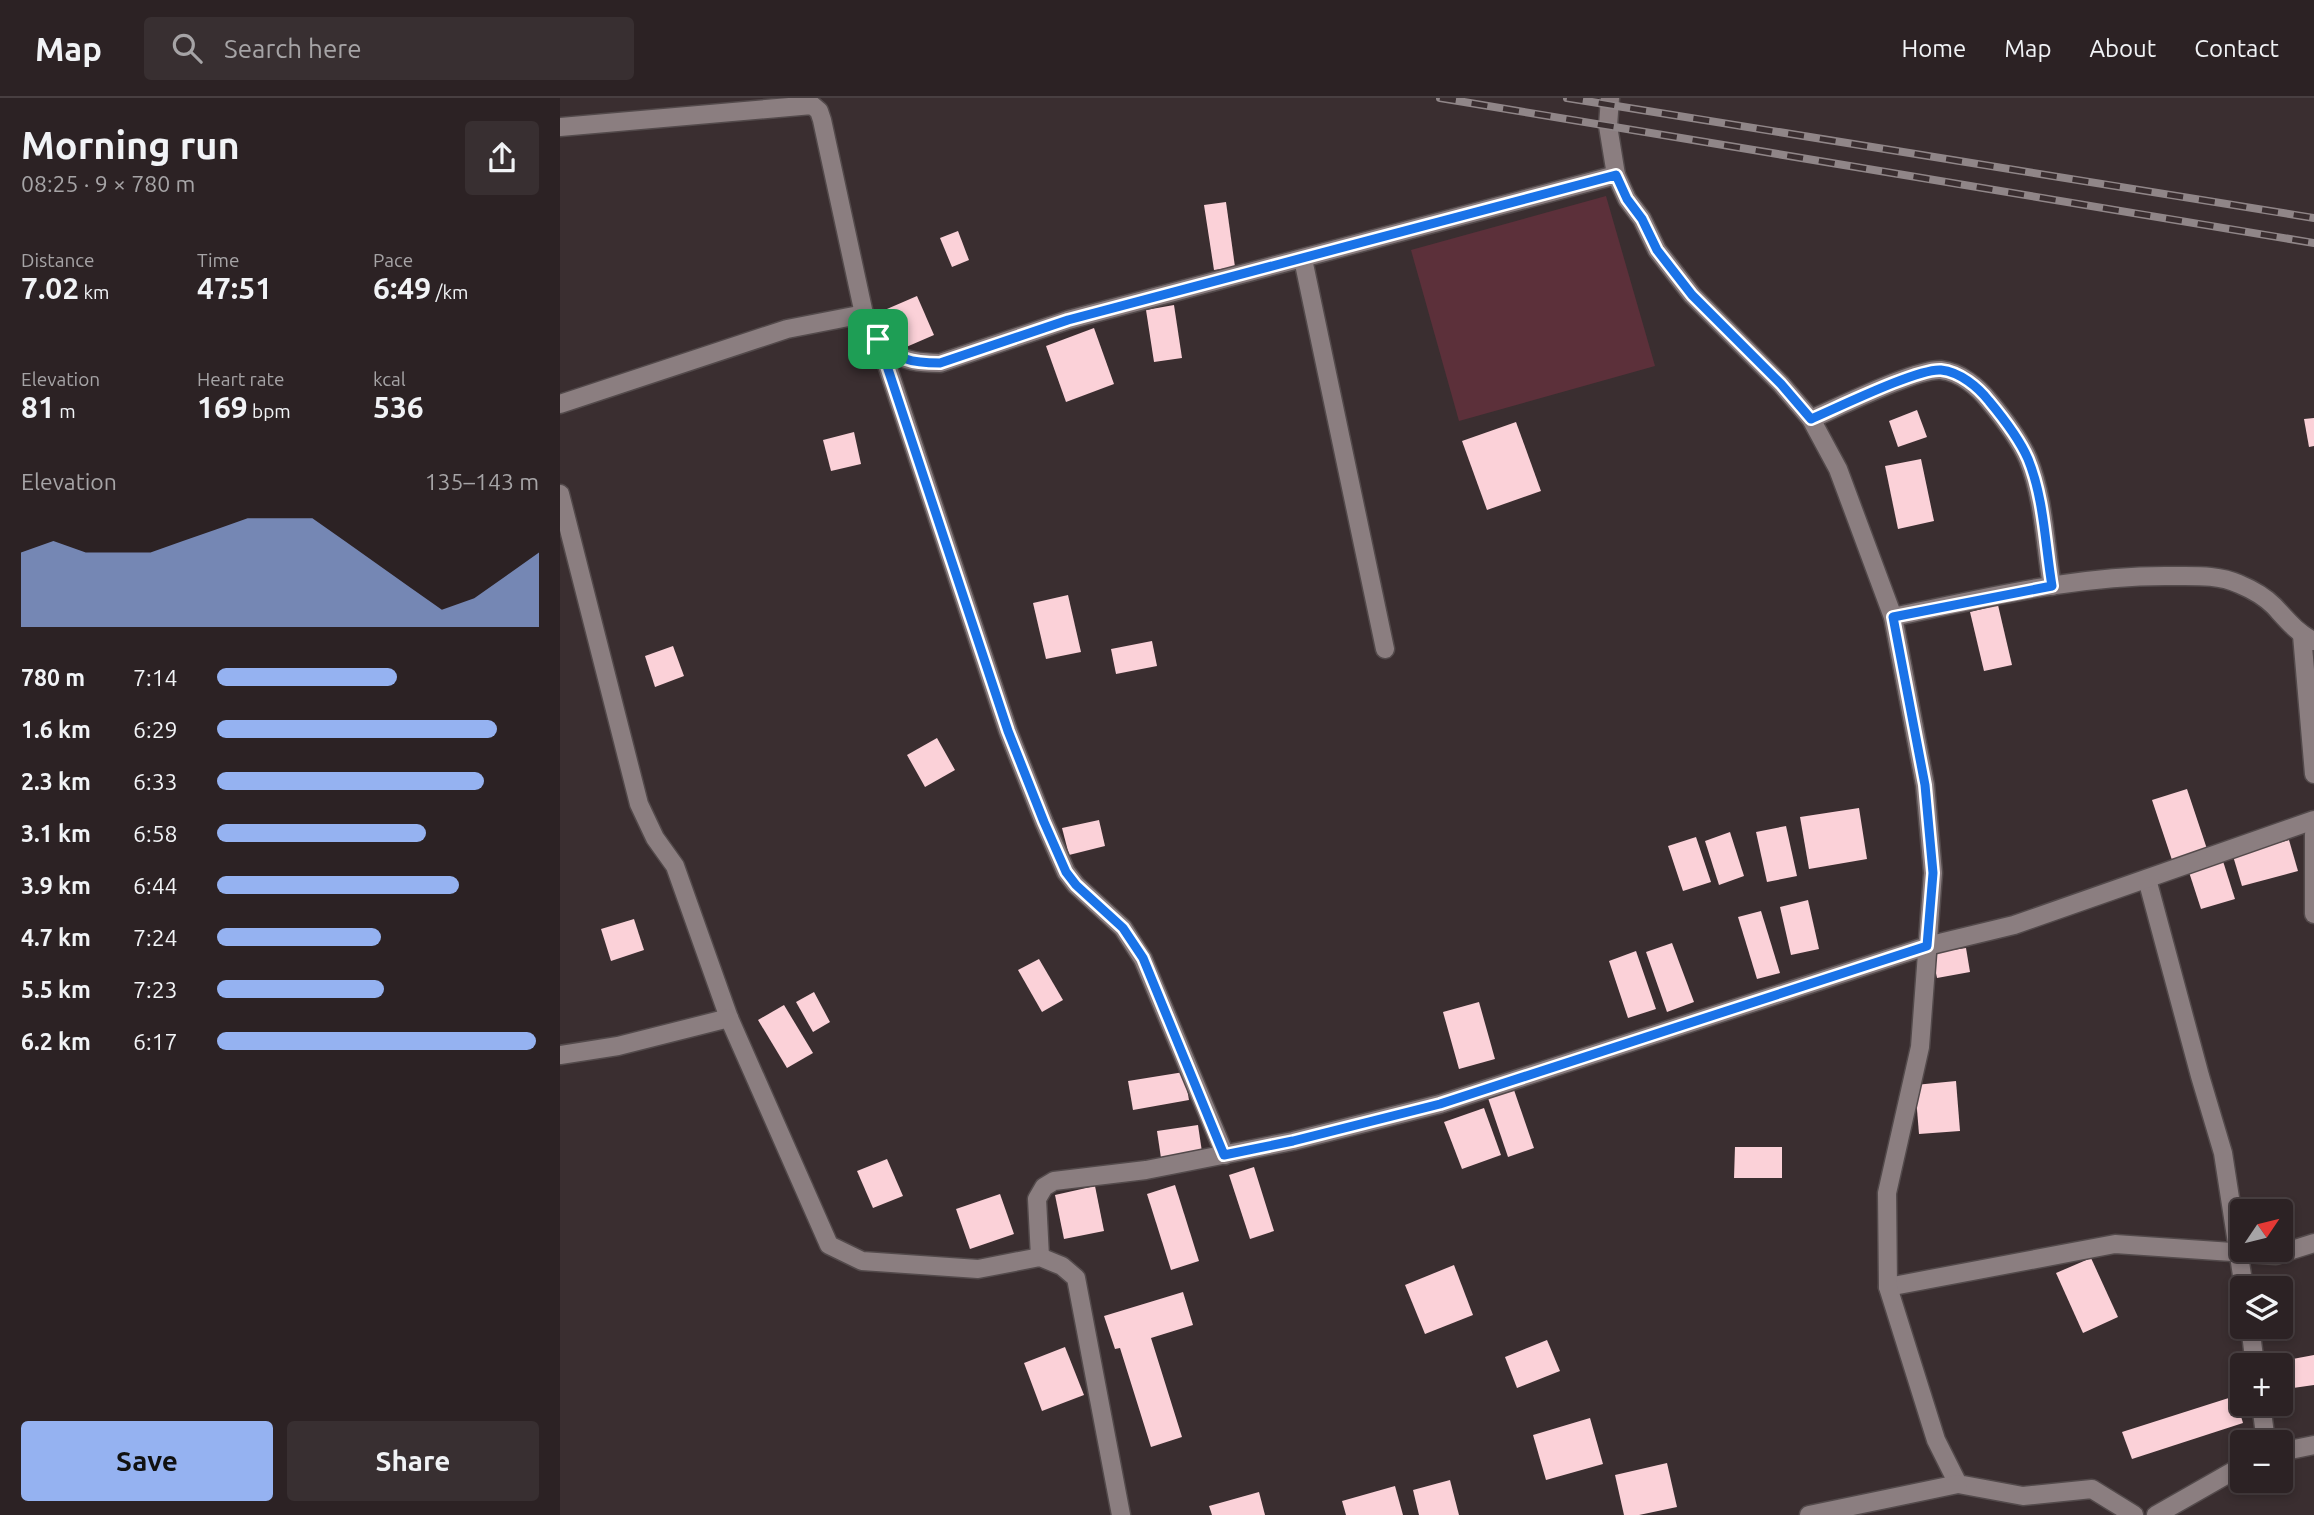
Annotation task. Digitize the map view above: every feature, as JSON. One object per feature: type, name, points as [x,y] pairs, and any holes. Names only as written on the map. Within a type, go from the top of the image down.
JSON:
[{"type":"street","points":[[1610,98],[1608,126],[1616,175],[1627,199],[1642,219],[1657,250],[1692,295],[1781,384],[1811,419],[1838,469],[1893,617],[1925,785],[1933,873],[1920,1047],[1887,1193],[1888,1287],[1936,1440],[1958,1484]]},
{"type":"street","points":[[560,127],[812,105],[819,111],[864,314],[878,339],[1008,731],[1044,822],[1071,878],[1132,939],[1224,1155]]},
{"type":"street","points":[[878,339],[895,356],[919,363],[940,363],[1068,320],[1616,175]]},
{"type":"street","points":[[1303,259],[1385,649]]},
{"type":"street","points":[[560,404],[787,329],[864,314]]},
{"type":"street","points":[[1811,419],[1913,376],[1940,370],[1957,375],[1980,390],[2009,425],[2028,458],[2037,489],[2052,586]]},
{"type":"street","points":[[560,494],[639,804],[655,838],[675,866],[729,1018],[829,1245],[862,1261],[978,1269],[1040,1256],[1062,1266],[1076,1278],[1121,1515]]},
{"type":"street","points":[[1893,617],[2052,586],[2155,576],[2216,577],[2237,583],[2273,604],[2308,638],[2314,774]]},
{"type":"street","points":[[1040,1256],[1037,1199],[1045,1187],[1054,1181],[1146,1170],[1224,1155],[1293,1141],[1440,1104],[1927,946],[2014,925],[2314,820]]},
{"type":"street","points":[[2314,834],[2314,914]]},
{"type":"street","points":[[2147,879],[2223,1153],[2230,1199]]},
{"type":"street","points":[[560,1055],[618,1046],[729,1018]]},
{"type":"street","points":[[2293,1250],[2314,1243]]},
{"type":"street","points":[[1888,1287],[2115,1244],[2230,1252]]},
{"type":"street","points":[[2293,1449],[2314,1445]]},
{"type":"street","points":[[2156,1515],[2230,1473]]},
{"type":"street","points":[[1809,1515],[1958,1484],[2023,1496],[2092,1489],[2134,1515]]},
{"type":"shaded area","points":[[1606,196],[1655,366],[1459,421],[1411,250]]},
{"type":"building","points":[[1226,202],[1235,267],[1214,270],[1204,205]]},
{"type":"building","points":[[958,231],[969,260],[952,267],[940,238]]},
{"type":"building","points":[[917,296],[934,335],[897,351],[880,312]]},
{"type":"building","points":[[1174,305],[1182,358],[1154,362],[1146,310]]},
{"type":"building","points":[[1094,328],[1114,384],[1066,402],[1046,346]]},
{"type":"building","points":[[1917,410],[1927,437],[1898,447],[1889,421]]},
{"type":"building","points":[[2314,418],[2314,446],[2309,447],[2304,419]]},
{"type":"building","points":[[1516,422],[1541,491],[1487,510],[1462,441]]},
{"type":"building","points":[[854,432],[861,464],[831,471],[823,440]]},
{"type":"building","points":[[1921,459],[1934,521],[1898,529],[1885,466]]},
{"type":"building","points":[[1068,595],[1081,652],[1046,659],[1033,603]]},
{"type":"building","points":[[1998,605],[2012,665],[1984,671],[1970,612]]},
{"type":"building","points":[[1152,641],[1157,666],[1116,674],[1111,649]]},
{"type":"building","points":[[673,646],[684,676],[655,687],[645,656]]},
{"type":"building","points":[[937,738],[955,770],[925,787],[907,755]]},
{"type":"building","points":[[2187,789],[2208,852],[2173,863],[2152,800]]},
{"type":"building","points":[[1859,808],[1867,859],[1809,869],[1800,817]]},
{"type":"building","points":[[1099,820],[1105,846],[1069,855],[1062,828]]},
{"type":"building","points":[[1786,826],[1797,876],[1767,882],[1756,832]]},
{"type":"building","points":[[1730,832],[1744,876],[1719,885],[1705,841]]},
{"type":"building","points":[[1696,837],[1711,882],[1683,891],[1668,846]]},
{"type":"building","points":[[2289,840],[2298,871],[2242,886],[2233,856]]},
{"type":"building","points":[[2222,858],[2235,899],[2201,909],[2188,869]]},
{"type":"building","points":[[1808,900],[1819,949],[1791,955],[1780,907]]},
{"type":"building","points":[[1761,911],[1780,973],[1757,979],[1738,917]]},
{"type":"building","points":[[634,919],[644,950],[611,961],[601,929]]},
{"type":"building","points":[[1672,943],[1694,1002],[1667,1012],[1646,952]]},
{"type":"building","points":[[1966,948],[1970,972],[1937,978],[1932,953]]},
{"type":"building","points":[[1636,951],[1656,1009],[1628,1018],[1609,961]]},
{"type":"building","points":[[1039,959],[1063,1000],[1042,1012],[1018,970]]},
{"type":"building","points":[[814,992],[830,1022],[813,1032],[796,1002]]},
{"type":"building","points":[[1479,1002],[1495,1059],[1459,1069],[1443,1012]]},
{"type":"building","points":[[784,1005],[813,1053],[787,1068],[758,1020]]},
{"type":"building","points":[[1184,1072],[1189,1100],[1133,1110],[1128,1081]]},
{"type":"building","points":[[1956,1081],[1960,1131],[1919,1134],[1915,1085]]},
{"type":"building","points":[[1514,1090],[1534,1148],[1508,1157],[1488,1098]]},
{"type":"building","points":[[1484,1108],[1501,1155],[1462,1169],[1444,1122]]},
{"type":"building","points":[[1198,1125],[1202,1152],[1161,1158],[1157,1131]]},
{"type":"building","points":[[1735,1147],[1782,1147],[1782,1178],[1734,1178]]},
{"type":"building","points":[[887,1159],[903,1196],[873,1208],[857,1171]]},
{"type":"building","points":[[1254,1167],[1274,1231],[1250,1239],[1229,1175]]},
{"type":"building","points":[[1175,1185],[1199,1261],[1171,1270],[1147,1194]]},
{"type":"building","points":[[1095,1186],[1104,1231],[1064,1239],[1055,1195]]},
{"type":"building","points":[[1000,1194],[1014,1234],[970,1249],[956,1209]]},
{"type":"building","points":[[2091,1258],[2118,1317],[2083,1333],[2056,1273]]},
{"type":"building","points":[[1454,1265],[1473,1315],[1425,1334],[1405,1285]]},
{"type":"building","points":[[1183,1292],[1193,1325],[1151,1338],[1182,1437],[1151,1447],[1120,1348],[1115,1349],[1104,1316]]},
{"type":"building","points":[[1547,1340],[1560,1371],[1517,1388],[1505,1357]]},
{"type":"building","points":[[1065,1347],[1084,1395],[1042,1411],[1024,1363]]},
{"type":"building","points":[[2314,1355],[2314,1385],[2293,1388],[2293,1359]]},
{"type":"building","points":[[2230,1398],[2230,1416],[2241,1416],[2243,1423],[2132,1459],[2122,1432]]},
{"type":"building","points":[[1590,1418],[1603,1464],[1546,1480],[1533,1435]]},
{"type":"building","points":[[1667,1463],[1677,1507],[1639,1515],[1624,1515],[1615,1475]]},
{"type":"building","points":[[1450,1480],[1459,1515],[1419,1515],[1413,1490]]},
{"type":"building","points":[[1395,1486],[1403,1515],[1346,1515],[1342,1501]]},
{"type":"building","points":[[1259,1492],[1265,1515],[1212,1515],[1209,1506]]},
{"type":"railway","points":[[1440,98],[2314,243]]},
{"type":"railway","points":[[1567,98],[2314,218]]},
{"type":"route","points":[[1616,175],[1657,250],[1692,295],[1781,384],[1811,419],[1913,376],[1940,370],[1957,375],[1980,390],[2009,425],[2028,458],[2037,489],[2052,586],[1893,617],[1925,785],[1933,873],[1927,946],[1440,1104],[1293,1141],[1224,1155],[1143,958],[1123,928],[1076,885],[1066,872],[1044,822],[1008,731],[878,339],[895,356],[919,363],[940,363],[1068,320],[1616,175]]}]
